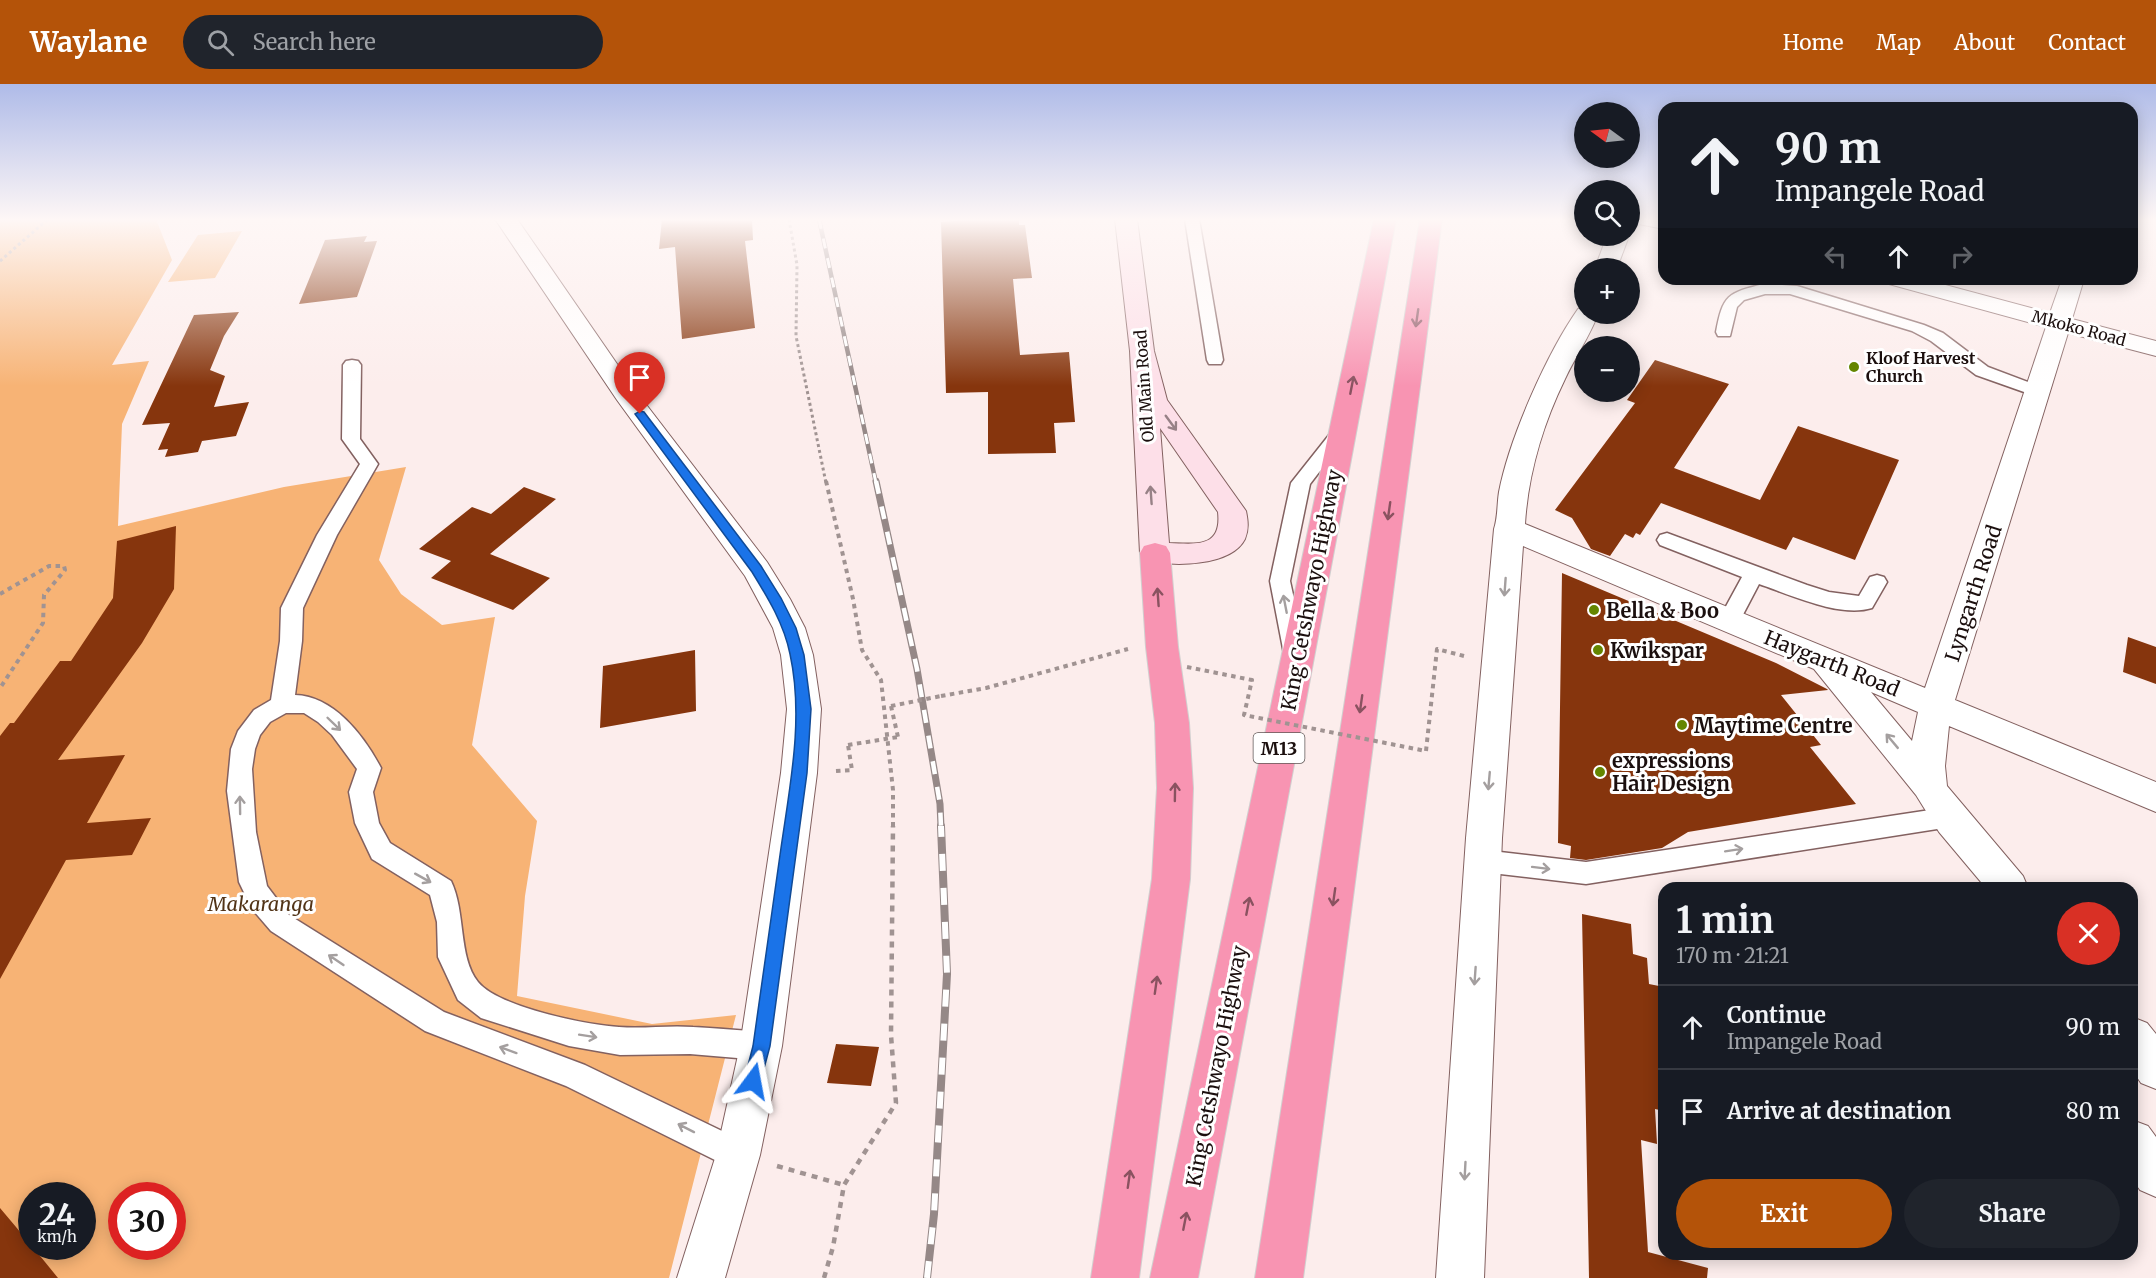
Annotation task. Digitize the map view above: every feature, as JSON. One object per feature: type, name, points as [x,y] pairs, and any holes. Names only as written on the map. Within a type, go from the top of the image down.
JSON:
[{"type":"highway","name":"King Cetshwayo Highway","points":[[1174,1278],[1373,275]]},
{"type":"highway","points":[[1278,1278],[1423,275]]},
{"type":"highway","points":[[1114,1278],[1171,879],[1175,788],[1172,723],[1162,647],[1155,553]]},
{"type":"street","points":[[544,275],[626,395],[756,569],[775,598],[789,628],[797,655],[804,709],[799,773],[761,1046],[738,1155],[701,1278]]},
{"type":"street","name":"Old Main Road","points":[[1133,275],[1142,351],[1155,553]]},
{"type":"street","name":"Mkoko Road","points":[[1919,285],[2156,349]]},
{"type":"street","name":"Lyngarth Road","points":[[1929,786],[1929,747],[1936,706],[2071,285]]},
{"type":"street","points":[[1460,1278],[1483,861],[1513,492],[1526,445],[1551,381],[1581,324]]},
{"type":"street","points":[[1142,351],[1154,400],[1219,489],[1235,520],[1230,538],[1218,548],[1200,553],[1155,553]]},
{"type":"street","name":"Haygarth Road","points":[[1509,529],[2156,797]]},
{"type":"street","points":[[1825,661],[1929,786],[1950,817],[2004,882]]},
{"type":"street","points":[[2138,1045],[2156,1068]]},
{"type":"street","points":[[2138,1150],[2156,1174]]},
{"type":"lane","points":[[1201,275],[1215,360]]},
{"type":"lane","points":[[1724,332],[1729,306],[1738,297],[1764,289],[1791,290],[1918,328],[1937,337],[1982,371],[2038,393]]},
{"type":"lane","points":[[282,705],[291,641],[292,608],[322,544],[369,464],[351,439],[352,365]]},
{"type":"lane","points":[[1667,540],[1817,596],[1856,605],[1865,603],[1876,582]]},
{"type":"lane","points":[[1729,621],[1755,573]]},
{"type":"lane","points":[[738,1155],[574,1075],[435,1022],[280,923],[265,906],[253,885],[239,811],[241,753],[255,725],[265,714],[282,705],[304,704],[317,709],[337,725],[369,768],[361,792],[367,823],[381,851],[442,889],[450,922],[452,957],[468,991],[491,1009],[570,1033],[621,1041],[690,1040],[761,1046]]},
{"type":"lane","points":[[1483,861],[1586,873],[1950,817]]},
{"type":"lane","points":[[470,1036],[491,1009]]},
{"type":"path","points":[[797,275],[796,336],[812,423],[853,599],[861,650],[881,680],[893,790],[891,1035],[896,1103],[843,1185],[833,1247],[824,1278]]},
{"type":"path","points":[[0,594],[49,566],[64,566],[61,576],[44,595],[43,623],[0,688]]},
{"type":"path","points":[[1187,668],[1252,680],[1244,715],[1426,752],[1437,649],[1499,666]]},
{"type":"path","points":[[852,767],[848,745],[898,736],[891,706],[986,688],[1124,650]]},
{"type":"path","points":[[738,1155],[843,1185]]},
{"type":"green space","name":"Makaranga","points":[[0,275],[164,275],[112,365],[149,361],[122,424],[118,526],[284,487],[406,467],[379,560],[401,594],[442,625],[495,617],[472,745],[537,821],[525,896],[517,996],[652,1024],[736,1015],[669,1278],[0,1278]]},
{"type":"green space","points":[[173,275],[217,275],[215,278],[168,282]]},
{"type":"building","points":[[311,275],[365,275],[357,297],[299,304]]},
{"type":"building","points":[[677,275],[749,275],[755,328],[682,339]]},
{"type":"building","points":[[943,275],[1032,275],[1032,278],[1013,279],[1020,355],[1069,352],[1075,422],[1054,423],[1056,453],[988,454],[988,392],[946,393]]},
{"type":"building","points":[[239,312],[224,336],[210,370],[225,376],[214,407],[249,402],[236,436],[202,441],[198,452],[165,457],[168,449],[158,450],[170,423],[142,425],[194,315]]},
{"type":"building","points":[[1655,360],[1729,384],[1674,468],[1760,500],[1798,426],[1899,460],[1855,560],[1793,537],[1786,550],[1661,503],[1640,535],[1636,533],[1633,538],[1625,534],[1610,556],[1591,549],[1572,518],[1555,510],[1635,403],[1632,402],[1640,402],[1640,381]]},
{"type":"building","points":[[524,487],[556,499],[490,554],[550,578],[513,610],[431,578],[451,561],[419,549],[472,507],[491,514]]},
{"type":"building","points":[[176,526],[174,589],[142,643],[58,760],[125,755],[87,823],[151,818],[132,855],[66,860],[0,979],[0,736],[10,723],[14,723],[60,661],[71,661],[113,598],[117,541]]},
{"type":"building","name":"Maytime Centre","points":[[1562,573],[1776,663],[1827,689],[1781,695],[1821,745],[1810,747],[1856,804],[1688,832],[1662,848],[1586,860],[1570,858],[1571,846],[1558,843]]},
{"type":"building","points":[[2128,637],[2156,647],[2156,684],[2123,672]]},
{"type":"building","points":[[695,650],[696,711],[600,728],[603,666]]},
{"type":"building","points":[[1582,914],[1631,924],[1633,954],[1647,958],[1649,984],[1658,986],[1658,1110],[1655,1109],[1657,1144],[1641,1140],[1648,1252],[1658,1255],[1658,1260],[1678,1260],[1708,1268],[1707,1278],[1589,1278]]},
{"type":"building","points":[[836,1044],[879,1047],[871,1086],[827,1083]]},
{"type":"building","points":[[0,1208],[18,1229],[18,1260],[43,1260],[58,1278],[0,1278]]},
{"type":"railway","points":[[831,275],[876,483]]},
{"type":"railway","points":[[876,481],[917,669],[940,804],[941,827]]},
{"type":"railway","points":[[927,1278],[934,1214],[947,974],[941,826]]},
{"type":"place","name":"Kloof Harvest Church","points":[[1854,367]]},
{"type":"place","name":"Bella & Boo","points":[[1594,610]]},
{"type":"place","name":"Kwikspar","points":[[1598,650]]},
{"type":"place","name":"Maytime Centre","points":[[1682,725]]},
{"type":"place","name":"expressions Hair Design","points":[[1600,772]]},
{"type":"route","points":[[640,414],[756,569],[775,598],[789,628],[797,655],[804,709],[799,773],[761,1046],[753,1081]]}]
